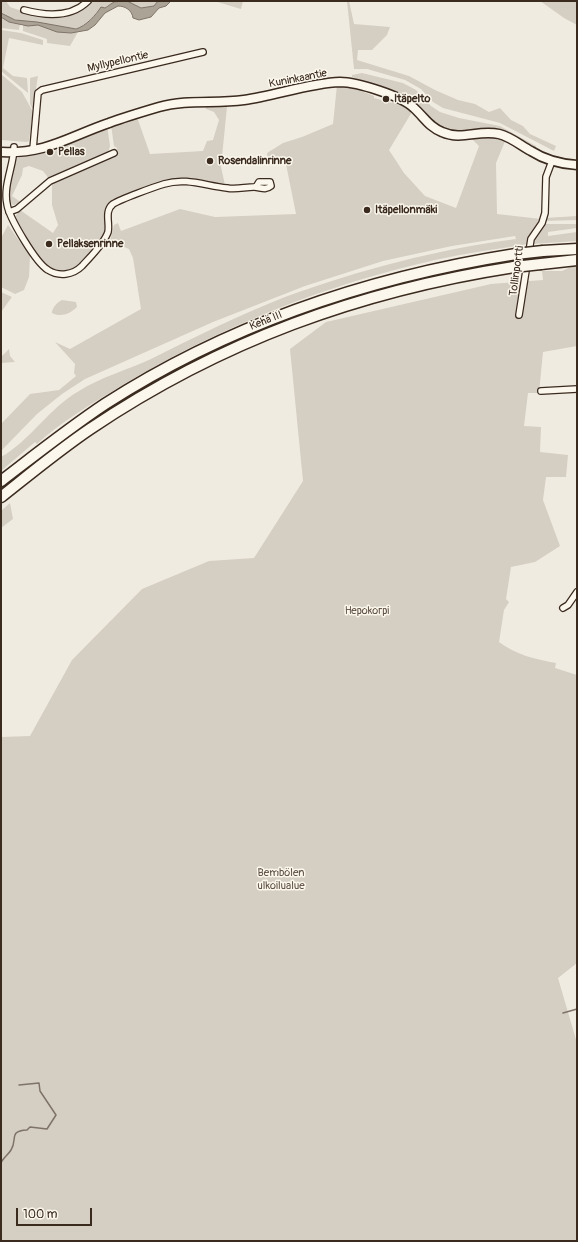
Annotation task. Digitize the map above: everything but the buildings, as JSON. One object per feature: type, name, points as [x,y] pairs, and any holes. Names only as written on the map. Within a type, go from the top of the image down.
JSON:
[{"type":"highway","name":"Kehä III","points":[[1,481],[105,404],[152,376],[236,334],[290,311],[346,291],[421,271],[516,254],[577,249]]},
{"type":"highway","name":"Kehä III","points":[[1,497],[68,445],[106,419],[178,376],[244,343],[293,323],[372,296],[437,280],[514,267],[577,260]]},
{"type":"main road","name":"Kuninkaantie","points":[[1,147],[14,149],[51,147],[110,122],[179,103],[243,100],[317,85],[340,82],[366,88],[403,100],[414,107],[433,128],[447,134],[464,136],[492,132],[500,134],[552,161],[577,165]]},
{"type":"main road","name":"Kuninkaantie","points":[[1,152],[14,149]]},
{"type":"street","points":[[24,10],[38,14],[66,13],[75,10],[88,1]]},
{"type":"street","name":"Myllypellontie","points":[[33,149],[38,93],[42,90],[203,52]]},
{"type":"street","points":[[14,149],[6,194],[9,212],[25,240],[44,266],[57,274],[66,274],[80,268],[106,237],[108,212],[113,204],[165,183],[195,181],[228,189],[256,187]]},
{"type":"street","points":[[9,212],[17,210],[50,181],[114,153]]},
{"type":"street","name":"Tollinportti","points":[[519,315],[531,239],[542,223],[545,213],[546,177],[552,161]]},
{"type":"street","points":[[542,391],[577,389]]},
{"type":"street","points":[[562,608],[568,605],[577,592]]},
{"type":"green space","points":[[1,1],[6,1],[10,7],[22,11],[44,16],[63,17],[80,10],[91,1],[160,1],[158,5],[140,10],[126,2],[108,5],[80,28],[66,29],[39,25],[64,33],[78,32],[70,46],[47,43],[47,39],[23,31],[23,25],[38,25],[10,18],[1,13]]},
{"type":"green space","points":[[214,1],[243,1],[241,9]]},
{"type":"green space","points":[[347,1],[349,1],[354,24],[390,27],[387,35],[372,50],[358,50],[357,60],[409,76],[435,90],[458,100],[475,104],[489,112],[500,108],[511,120],[523,126],[530,134],[556,146],[554,151],[500,123],[443,108],[433,102],[421,89],[405,80],[367,69],[354,69]]},
{"type":"green space","points":[[540,1],[577,1],[577,25],[564,18]]},
{"type":"green space","points":[[1,17],[9,22],[20,24],[19,30],[1,28]]},
{"type":"green space","points":[[1,30],[21,33],[43,40],[43,45],[9,38],[3,68],[13,76],[27,78],[28,93],[1,71]]},
{"type":"green space","points":[[362,73],[403,83],[416,90],[431,106],[440,112],[459,118],[500,126],[536,146],[535,150],[511,136],[461,134],[437,127],[383,88],[352,77],[352,75]]},
{"type":"green space","points":[[1,74],[22,92],[33,112],[29,141],[27,142],[1,140]]},
{"type":"green space","points":[[38,76],[32,108],[30,104],[30,78]]},
{"type":"green space","points":[[337,85],[349,86],[374,96],[374,98],[392,103],[393,101],[405,106],[412,112],[389,150],[404,173],[425,196],[456,208],[479,146],[472,139],[493,137],[506,139],[496,163],[497,214],[541,219],[529,238],[528,244],[470,253],[394,270],[312,296],[233,327],[156,366],[98,400],[66,421],[37,444],[35,442],[1,471],[1,457],[22,442],[68,398],[87,386],[151,359],[234,319],[285,297],[370,269],[457,248],[516,239],[515,236],[452,246],[383,261],[305,286],[213,322],[85,379],[62,394],[37,414],[1,451],[1,424],[30,394],[59,390],[76,376],[74,373],[75,364],[55,342],[70,349],[141,309],[133,258],[129,249],[110,241],[114,225],[118,223],[121,231],[180,209],[215,217],[296,214],[285,159],[268,163],[267,153],[283,143],[333,124]]},
{"type":"green space","points":[[205,104],[225,104],[227,107],[221,167],[225,185],[198,179],[164,181],[108,204],[105,208],[106,229],[104,236],[74,269],[58,272],[44,264],[15,221],[14,218],[20,210],[53,233],[58,225],[52,205],[52,182],[117,153],[117,148],[114,146],[111,125],[137,117],[150,154],[203,151],[207,141],[213,140],[219,120],[214,112],[206,109]]},
{"type":"green space","points":[[107,125],[110,146],[108,153],[50,180],[43,171],[29,166],[23,168],[22,175],[12,196],[22,203],[13,205],[8,201],[8,190],[15,160],[22,155],[53,152]]},
{"type":"green space","points":[[577,216],[577,220],[544,221],[545,218]]},
{"type":"green space","points":[[543,224],[577,224],[577,228],[548,232],[548,236],[577,232],[577,241],[532,244],[533,239]]},
{"type":"green space","points":[[8,225],[30,256],[29,277],[24,290],[15,294],[1,287],[1,238]]},
{"type":"green space","name":"Bembölen ulkoilualue","points":[[573,266],[577,266],[577,346],[543,352],[539,393],[528,393],[524,426],[541,427],[540,452],[568,455],[566,477],[546,477],[543,500],[560,546],[535,562],[511,567],[506,599],[509,602],[504,610],[499,642],[526,656],[556,663],[555,668],[577,675],[577,963],[558,978],[577,1043],[577,1241],[1,1241],[1,737],[30,736],[72,660],[142,589],[209,561],[254,558],[303,481],[290,349],[326,322],[491,284],[543,280],[542,271],[562,271]]},
{"type":"green space","points":[[1,292],[12,297],[1,312]]},
{"type":"green space","points":[[62,300],[76,302],[77,307],[62,315],[52,313],[55,305]]},
{"type":"green space","points":[[9,349],[10,356],[15,362],[1,363],[1,357]]},
{"type":"green space","points":[[10,503],[13,519],[1,528],[1,511]]},
{"type":"shaded area","points":[[127,1],[141,8],[154,6],[158,1],[171,1],[166,6],[159,8],[151,17],[139,20],[133,18],[128,9],[118,6],[105,13],[95,25],[88,30],[71,33],[57,32],[38,25],[28,26],[9,22],[1,17],[1,13],[15,20],[37,22],[76,29],[90,20],[101,7],[105,8],[114,2]]},
{"type":"waterway","points":[[563,1013],[577,1009]]},
{"type":"waterway","points":[[1,1163],[11,1150],[14,1136],[17,1132],[27,1130],[30,1127],[47,1129],[56,1115],[40,1091],[39,1083],[19,1085]]},
{"type":"place","name":"Itäpelto","points":[[386,99]]},
{"type":"place","name":"Pellas","points":[[50,152]]},
{"type":"place","name":"Rosendalinrinne","points":[[210,161]]},
{"type":"place","name":"Itäpellonmäki","points":[[367,210]]},
{"type":"place","name":"Pellaksenrinne","points":[[49,244]]},
{"type":"park label","name":"Hepokorpi","points":[[367,611]]}]
